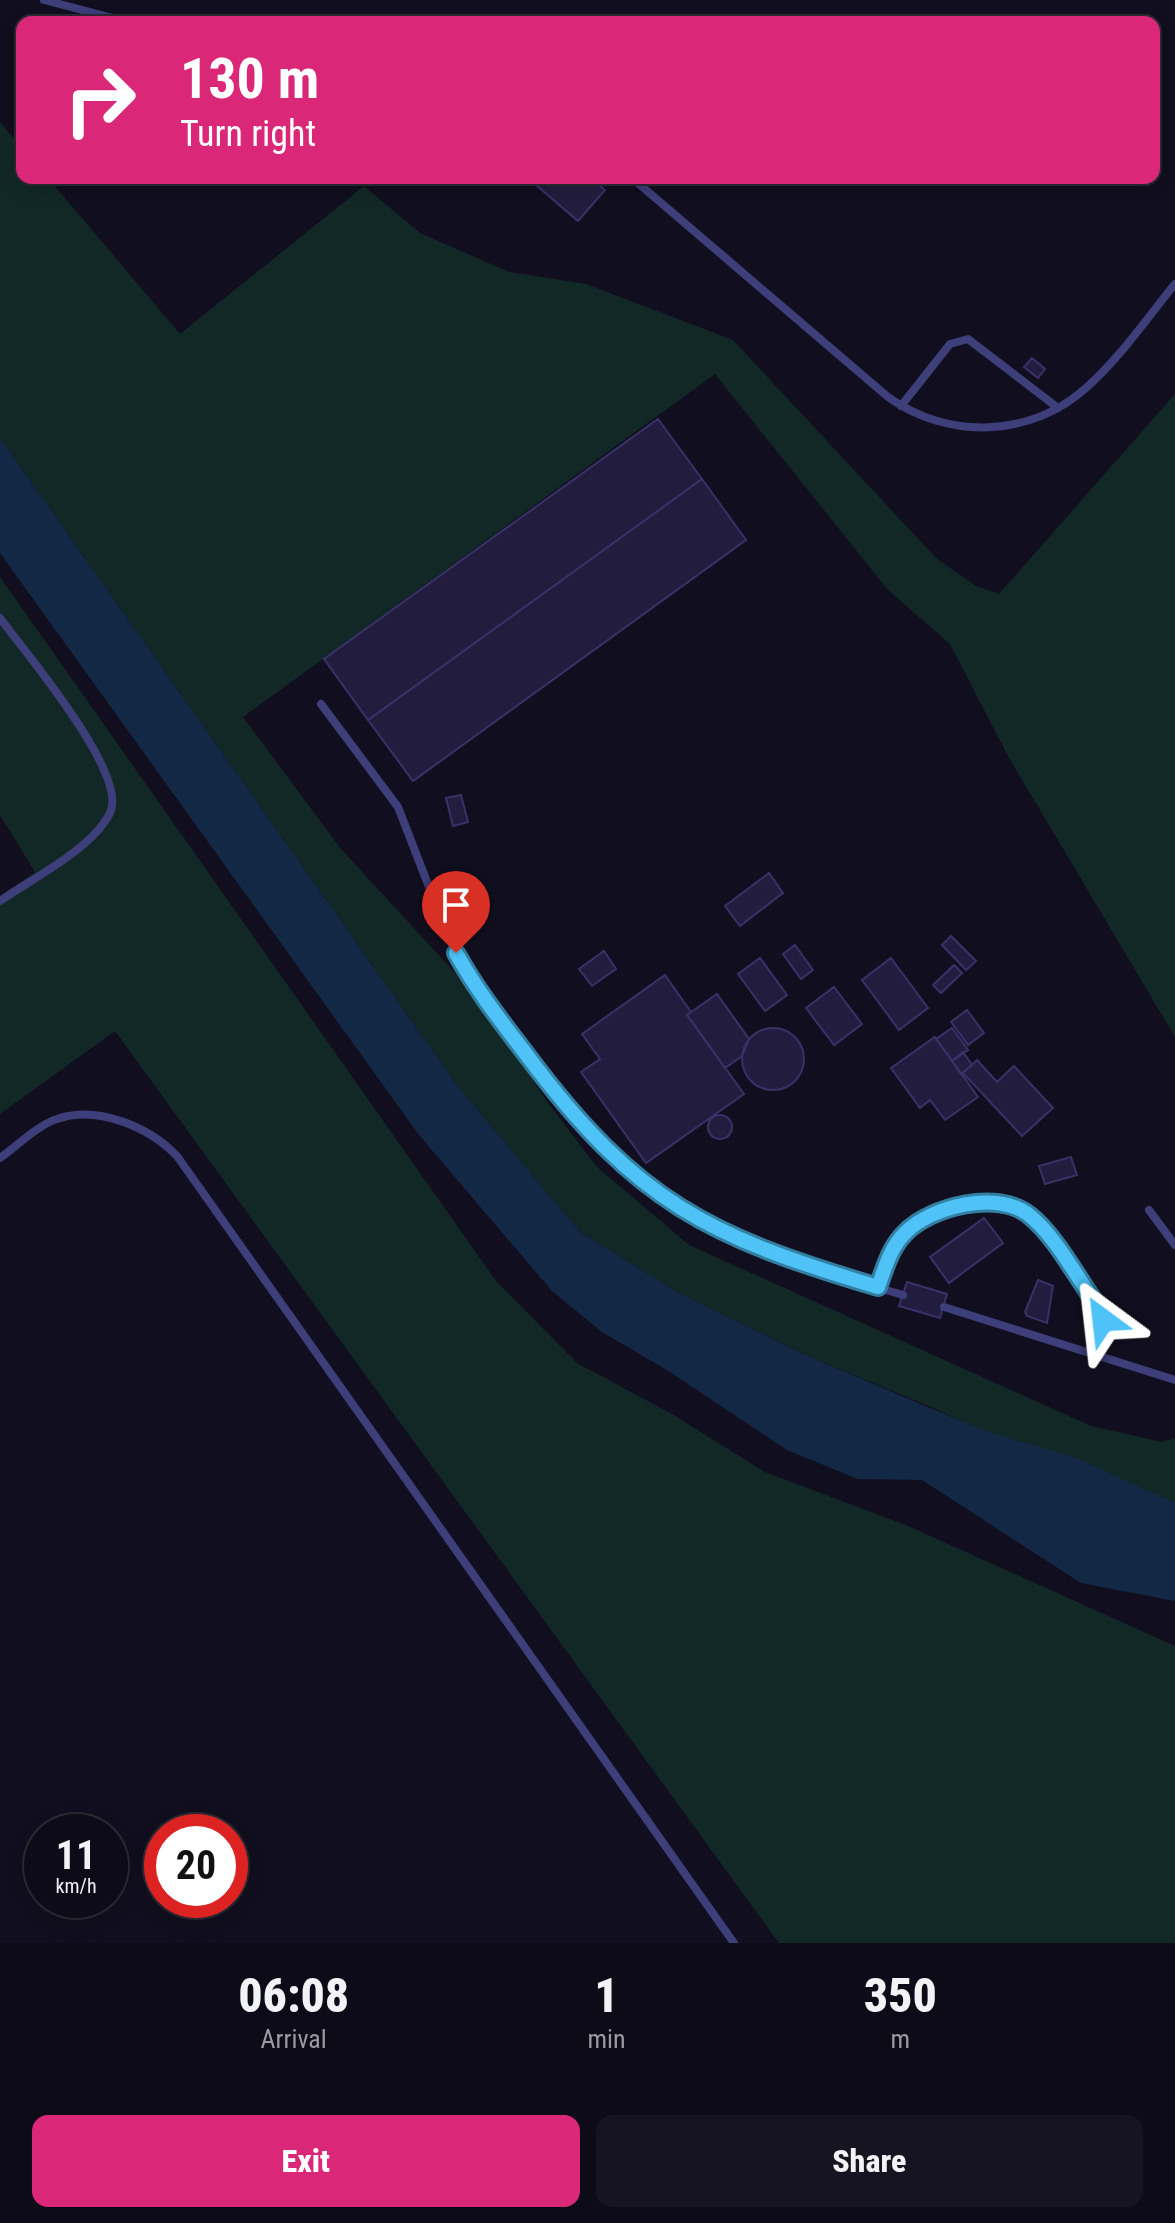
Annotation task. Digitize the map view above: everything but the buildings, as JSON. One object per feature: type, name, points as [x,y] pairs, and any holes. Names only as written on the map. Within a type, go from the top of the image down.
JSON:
[{"type":"lane","points":[[44,0],[105,16]]},
{"type":"lane","points":[[639,184],[901,406],[942,423],[977,428],[1013,425],[1058,408],[1095,379],[1175,284]]},
{"type":"lane","points":[[901,406],[950,344],[968,339],[1058,408]]},
{"type":"lane","points":[[0,618],[84,732],[110,780],[112,810],[93,838],[0,901]]},
{"type":"lane","points":[[321,704],[398,807],[448,936],[475,986],[596,1141],[649,1188],[709,1227],[775,1256],[903,1295]]},
{"type":"lane","points":[[0,1158],[55,1119],[82,1115],[108,1118],[147,1132],[177,1156],[734,1943]]},
{"type":"lane","points":[[878,1287],[898,1241],[920,1221],[971,1203],[1009,1204],[1038,1223],[1099,1308],[1104,1328],[1096,1354]]},
{"type":"lane","points":[[1149,1210],[1175,1245]]},
{"type":"lane","points":[[944,1307],[1175,1380]]},
{"type":"green space","points":[[0,122],[16,141],[16,184],[53,184],[180,334],[364,186],[420,233],[509,272],[586,284],[733,340],[936,558],[976,586],[999,594],[1175,394],[1175,1037],[1008,756],[950,644],[888,590],[715,374],[243,717],[341,849],[480,1000],[548,1103],[597,1167],[689,1245],[1091,1426],[1162,1442],[1175,1438],[1175,1520],[929,1406],[812,1358],[679,1293],[580,1232],[456,1084],[0,438]]},
{"type":"green space","points":[[0,577],[496,1281],[577,1363],[672,1414],[765,1472],[908,1526],[1175,1646],[1175,1943],[779,1943],[115,1031],[0,1114],[0,897],[35,872],[0,815]]},
{"type":"water","points":[[0,438],[456,1084],[580,1232],[679,1293],[812,1358],[985,1431],[1074,1457],[1175,1503],[1175,1601],[1081,1583],[922,1480],[858,1479],[787,1450],[667,1370],[602,1332],[552,1291],[419,1135],[0,553]]},
{"type":"route","points":[[456,953],[475,986],[559,1098],[596,1141],[638,1180],[709,1227],[788,1261],[878,1287],[898,1241],[920,1221],[971,1203],[997,1201],[1020,1209],[1038,1223],[1099,1308],[1103,1320]]}]
